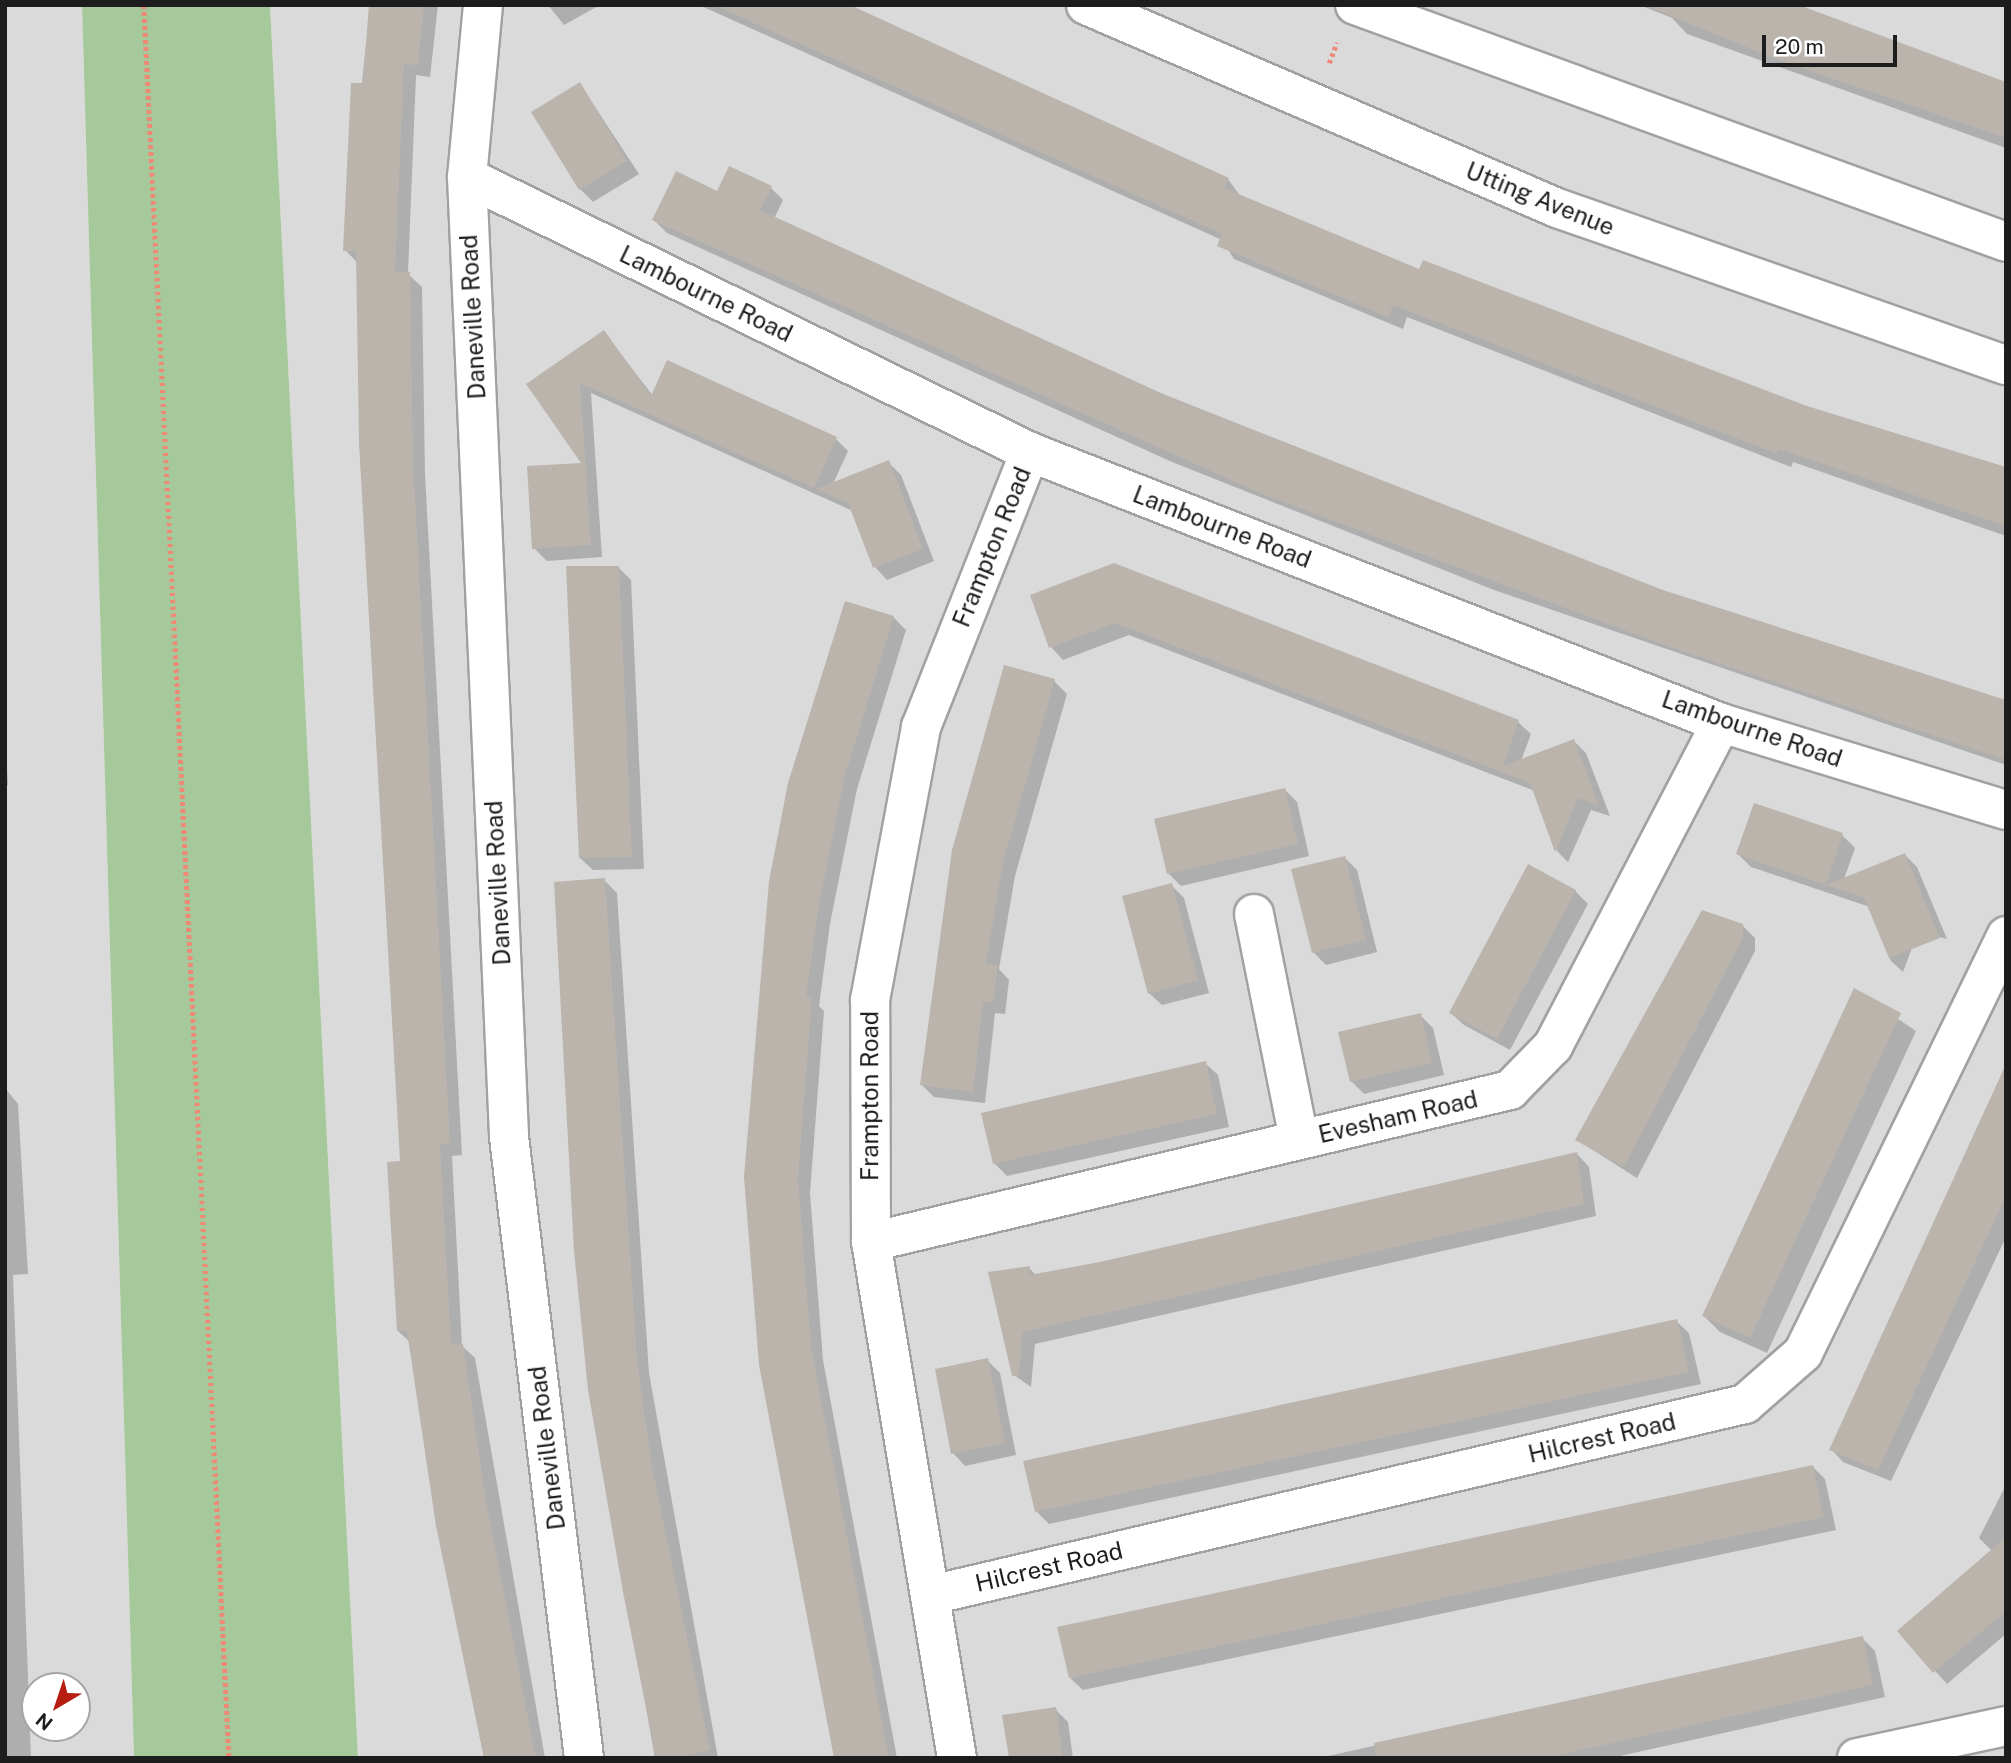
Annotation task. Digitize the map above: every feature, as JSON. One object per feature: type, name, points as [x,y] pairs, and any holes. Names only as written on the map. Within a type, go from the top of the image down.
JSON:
[{"type":"street","name":"Daneville Road","points":[[482,5],[467,177],[509,1137],[584,1758]]},
{"type":"street","name":"Utting Avenue","points":[[1086,5],[1311,107],[1595,222],[2006,365]]},
{"type":"street","points":[[1348,18],[2006,242]]},
{"type":"street","name":"Lambourne Road","points":[[467,177],[1030,452],[1721,723],[2006,810]]},
{"type":"street","name":"Frampton Road","points":[[957,1758],[871,1242],[870,1000],[921,727],[1030,452]]},
{"type":"street","name":"Evesham Road","points":[[871,1242],[1510,1090],[1553,1046],[1721,723]]},
{"type":"street","points":[[1254,914],[1299,1140]]},
{"type":"street","name":"Hilcrest Road","points":[[931,1595],[1745,1404],[1803,1353],[2006,936]]},
{"type":"street","points":[[1857,1758],[2006,1726]]},
{"type":"path","points":[[144,5],[229,1758]]},
{"type":"path","points":[[1311,107],[1348,18]]},
{"type":"shaded area","points":[[5,5],[82,5],[134,1758],[5,1758]]},
{"type":"shaded area","points":[[270,5],[2006,5],[2006,1758],[358,1758]]},
{"type":"green space","points":[[82,5],[270,5],[358,1758],[134,1758]]},
{"type":"building","points":[[369,5],[424,5],[418,65],[404,64],[395,272],[410,272],[413,460],[450,1143],[440,1144],[451,1345],[463,1344],[486,1501],[536,1758],[484,1758],[436,1526],[407,1331],[397,1331],[387,1162],[400,1161],[359,443],[356,251],[343,251],[351,83],[363,83]]},
{"type":"building","points":[[714,5],[850,5],[1229,178],[1224,188],[1419,269],[1423,260],[1807,406],[2006,467],[2006,526],[1778,449],[1777,454],[1393,305],[1388,317],[1217,246],[1222,234]]},
{"type":"building","points":[[1644,5],[1799,5],[2006,82],[2006,138],[1773,58]]},
{"type":"building","points":[[580,82],[627,161],[579,190],[531,112]]},
{"type":"building","points":[[729,166],[772,186],[760,210],[1174,399],[1663,590],[2006,700],[2006,760],[1664,645],[1262,494],[652,220],[676,171],[717,191]]},
{"type":"building","points":[[604,330],[651,396],[667,360],[837,437],[814,488],[580,383],[591,545],[532,549],[527,466],[581,463],[526,384]]},
{"type":"building","points":[[889,460],[923,549],[873,568],[848,503],[816,489]]},
{"type":"building","points":[[1114,563],[1519,720],[1503,766],[1574,739],[1599,806],[1578,798],[1555,852],[1530,783],[1115,623],[1049,648],[1030,595]]},
{"type":"building","points":[[566,566],[619,566],[632,857],[579,858]]},
{"type":"building","points":[[845,601],[894,616],[845,776],[818,911],[806,997],[812,997],[798,1179],[811,1346],[889,1758],[834,1758],[759,1365],[744,1177],[769,881],[788,783]]},
{"type":"building","points":[[1004,665],[1055,679],[1003,863],[986,964],[998,965],[993,1002],[983,1002],[973,1092],[920,1085],[952,850]]},
{"type":"building","points":[[1285,788],[1298,844],[1167,874],[1154,819]]},
{"type":"building","points":[[1754,803],[1843,833],[1826,885],[1736,854]]},
{"type":"building","points":[[1905,853],[1940,938],[1889,958],[1864,898],[1826,885]]},
{"type":"building","points":[[1345,856],[1366,940],[1312,953],[1291,869]]},
{"type":"building","points":[[1528,864],[1576,890],[1497,1039],[1449,1013]]},
{"type":"building","points":[[605,878],[637,1359],[651,1461],[710,1750],[672,1758],[656,1758],[623,1592],[588,1390],[574,1251],[554,882]]},
{"type":"building","points":[[1172,883],[1198,980],[1148,994],[1122,896]]},
{"type":"building","points":[[1702,910],[1743,924],[1743,938],[1624,1167],[1575,1140]]},
{"type":"building","points":[[1854,988],[1901,1013],[1750,1338],[1702,1316]]},
{"type":"building","points":[[1421,1013],[1432,1063],[1350,1082],[1338,1032]]},
{"type":"building","points":[[1206,1061],[1217,1114],[993,1164],[981,1113]]},
{"type":"building","points":[[2006,1064],[2006,1196],[1878,1470],[1829,1450]]},
{"type":"building","points":[[1577,1152],[1584,1204],[1023,1332],[1019,1375],[1012,1376],[988,1272],[1030,1266],[1029,1275],[1100,1262]]},
{"type":"building","points":[[1677,1319],[1689,1372],[1035,1512],[1023,1461]]},
{"type":"building","points":[[988,1358],[1005,1443],[951,1454],[935,1369]]},
{"type":"building","points":[[1813,1465],[1824,1517],[1069,1678],[1057,1627]]},
{"type":"building","points":[[2006,1537],[2006,1611],[1933,1673],[1897,1631]]},
{"type":"building","points":[[1863,1636],[1873,1685],[1545,1758],[1376,1758],[1374,1743]]},
{"type":"building","points":[[1056,1707],[1063,1758],[1009,1758],[1002,1715]]}]
